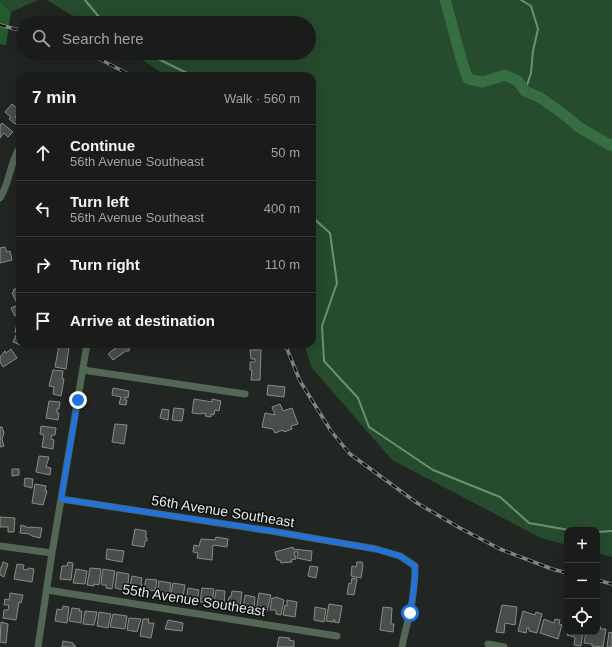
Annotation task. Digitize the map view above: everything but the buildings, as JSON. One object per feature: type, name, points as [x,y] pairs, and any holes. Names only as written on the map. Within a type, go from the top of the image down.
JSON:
[{"type":"street","points":[[0,198],[6,188],[16,154]]},
{"type":"street","points":[[38,647],[86,348]]},
{"type":"street","points":[[83,370],[245,394]]},
{"type":"street","name":"56th Avenue Southeast","points":[[61,499],[331,541],[376,549],[400,556],[415,566],[415,579],[410,613],[403,636],[402,647]]},
{"type":"street","points":[[0,546],[52,553]]},
{"type":"street","name":"55th Avenue Southeast","points":[[47,590],[337,636]]},
{"type":"street","points":[[488,644],[504,647]]},
{"type":"green space","points":[[0,0],[38,0],[11,12]]},
{"type":"green space","points":[[0,0],[11,12],[6,45],[0,44]]},
{"type":"green space","points":[[47,0],[612,0],[612,557],[600,554],[600,527],[564,527],[564,544],[541,538],[392,460],[312,368],[305,348],[316,348],[316,72],[161,72],[142,60],[316,60],[316,16],[73,16]]},
{"type":"waterway","points":[[85,0],[98,16]]},
{"type":"waterway","points":[[445,0],[468,79],[483,82],[505,75],[518,81],[525,91],[539,97],[580,128],[612,146]]},
{"type":"waterway","points":[[521,0],[531,6],[538,29],[533,51],[531,73],[525,91]]},
{"type":"waterway","points":[[160,60],[185,72]]},
{"type":"waterway","points":[[316,221],[330,233],[337,283],[322,326],[324,361],[358,398],[369,427],[433,470],[500,497],[529,523],[564,529]]},
{"type":"waterway","points":[[600,532],[612,531]]},
{"type":"railway","points":[[0,25],[16,29]]},
{"type":"railway","points":[[101,60],[124,72]]},
{"type":"railway","points":[[287,348],[300,381],[331,431],[350,454],[417,503],[458,527],[500,549],[564,572]]},
{"type":"railway","points":[[600,581],[612,584]]},
{"type":"route","points":[[78,400],[61,499],[272,531],[376,549],[400,556],[415,566],[415,579],[410,613]]}]
